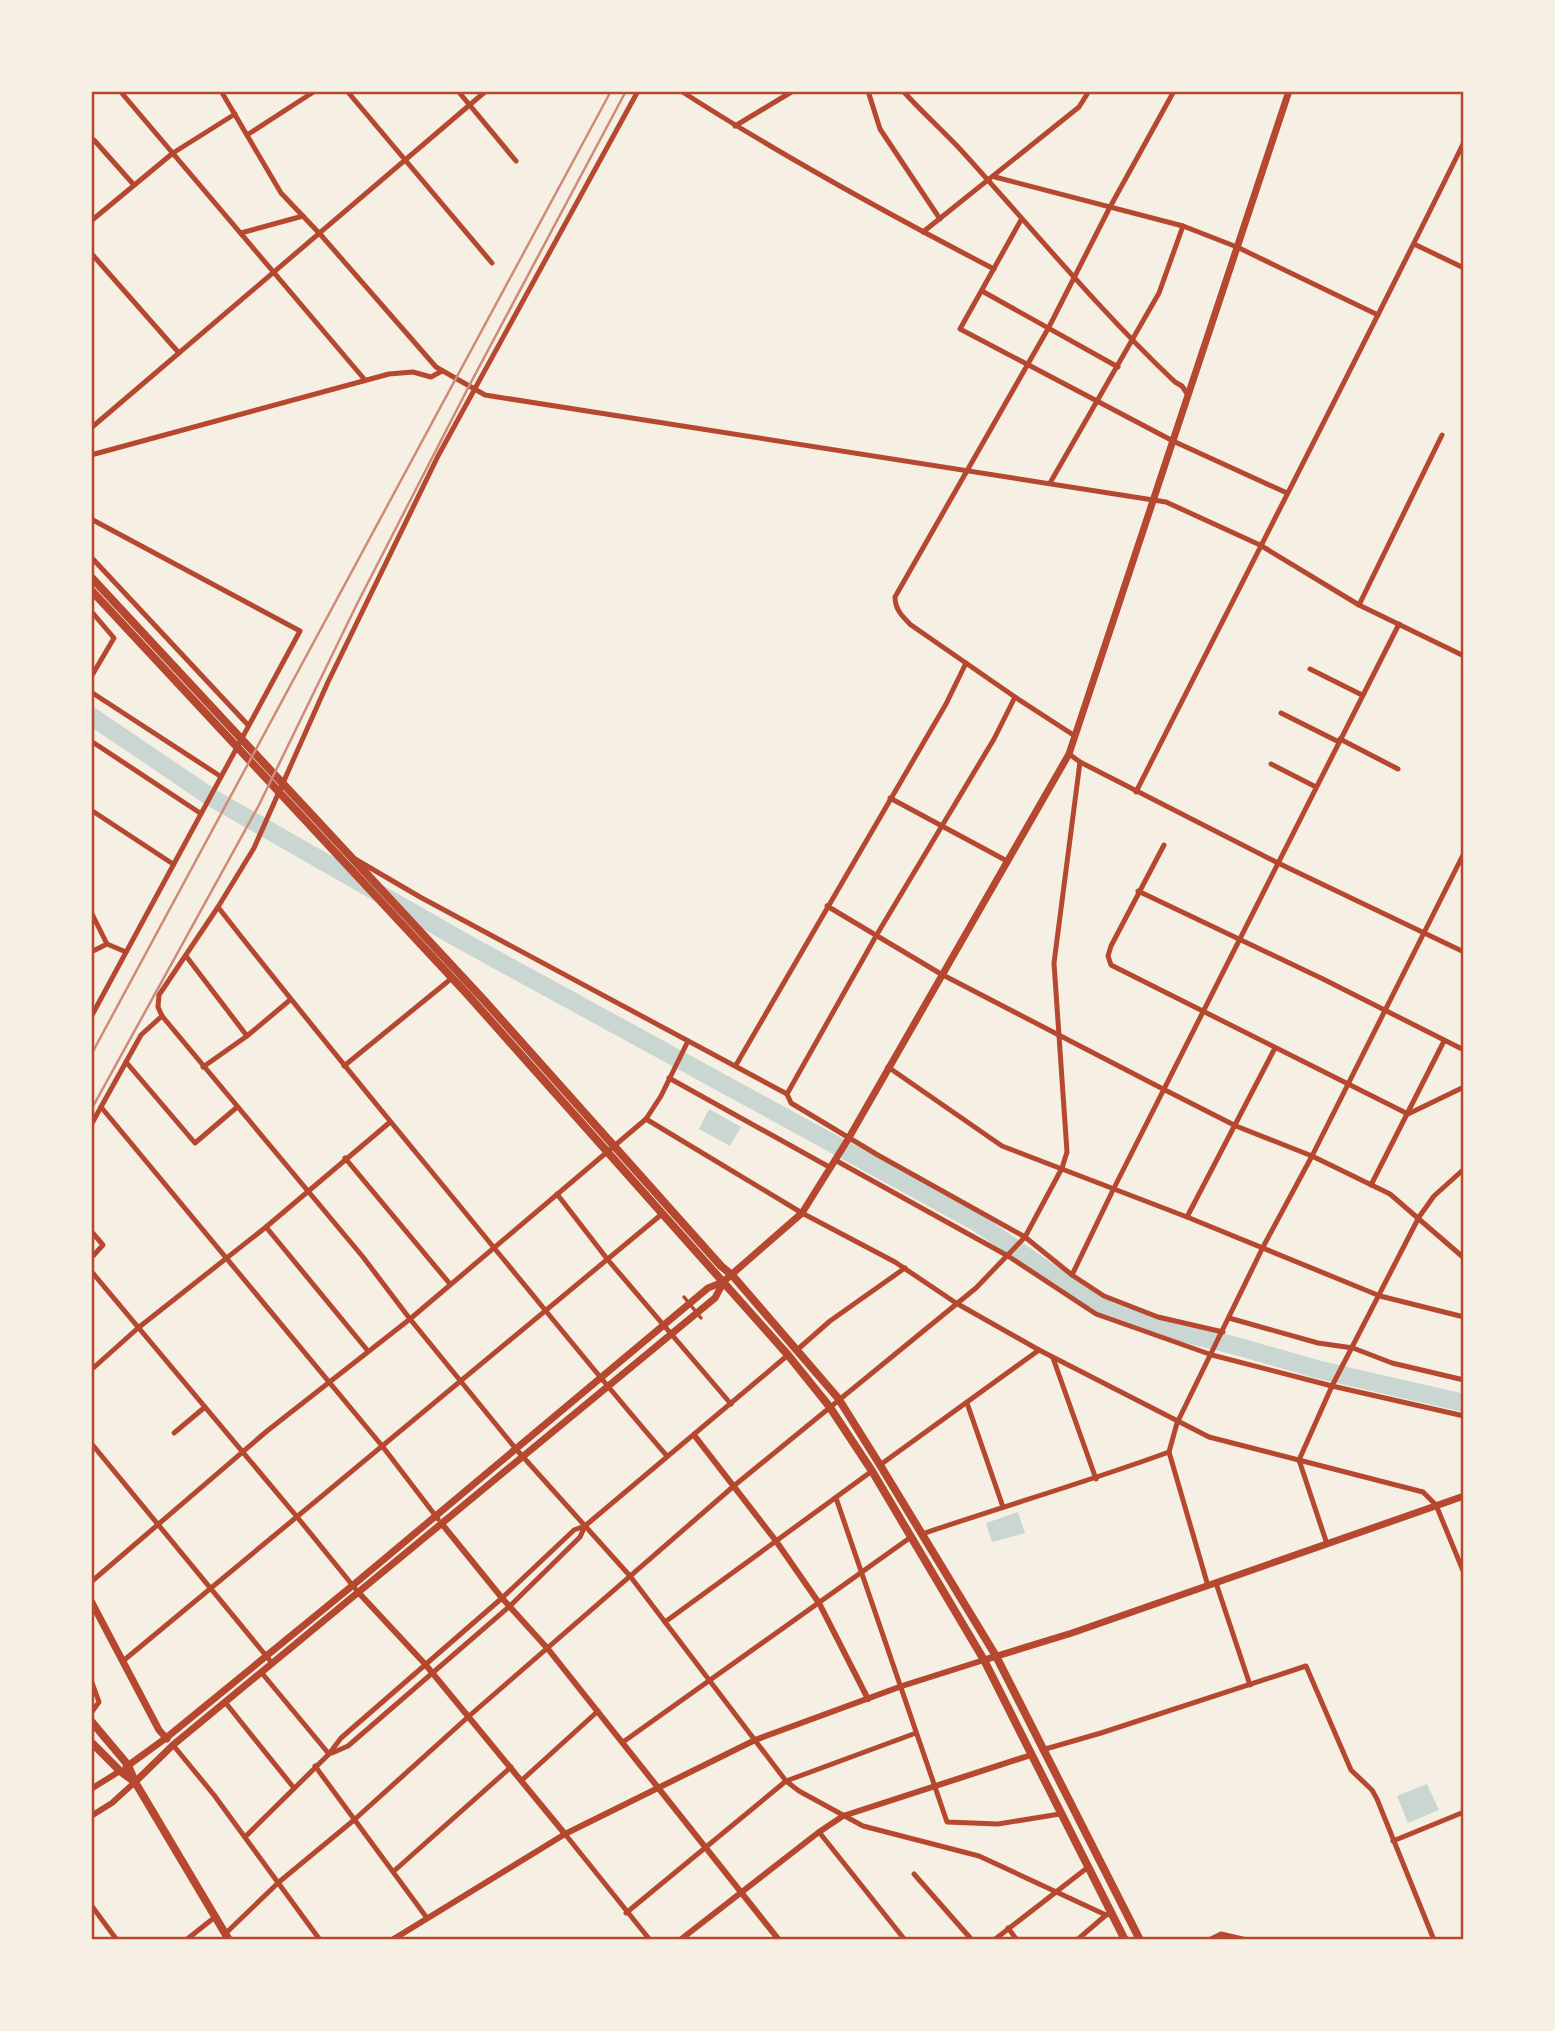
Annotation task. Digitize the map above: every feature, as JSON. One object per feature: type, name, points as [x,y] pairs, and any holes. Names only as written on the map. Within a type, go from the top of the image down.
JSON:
[{"type":"main road","points":[[355,1589],[435,1515],[600,1377],[708,1288],[732,1275],[802,1213],[831,1168],[1069,754],[1289,91]]},
{"type":"main road","points":[[91,577],[483,999],[612,1149],[662,1214],[788,1355],[829,1406],[872,1471],[984,1660],[1109,1915],[1125,1940]]},
{"type":"main road","points":[[91,590],[732,1275],[838,1398],[996,1656],[1140,1940]]},
{"type":"main road","points":[[120,1771],[442,1524],[715,1298],[723,1282]]},
{"type":"main road","points":[[984,1660],[1212,1585],[1464,1496]]},
{"type":"main road","points":[[91,1601],[159,1730],[173,1745]]},
{"type":"main road","points":[[135,1782],[173,1745],[261,1672],[269,1659]]},
{"type":"main road","points":[[91,1721],[128,1765],[135,1782],[227,1937]]},
{"type":"main road","points":[[91,1742],[135,1782]]},
{"type":"street","points":[[120,91],[365,380]]},
{"type":"street","points":[[222,91],[272,181],[429,359],[442,371],[485,395],[1166,502],[1260,545],[1359,605],[1464,656]]},
{"type":"street","points":[[247,135],[315,91]]},
{"type":"street","points":[[347,91],[492,263]]},
{"type":"street","points":[[458,91],[516,161]]},
{"type":"street","points":[[91,428],[486,91]]},
{"type":"street","points":[[638,91],[474,389],[384,562],[254,848],[159,995],[158,1006],[162,1016],[236,1108],[363,1257],[516,1449],[630,1576],[786,1781],[863,1826],[979,1856],[1109,1915],[1077,1940]]},
{"type":"street","points":[[681,91],[735,126],[994,269]]},
{"type":"street","points":[[735,126],[793,91]]},
{"type":"street","points":[[868,91],[880,129],[940,219]]},
{"type":"street","points":[[903,91],[959,149],[1133,342],[1182,386],[1188,395]]},
{"type":"street","points":[[923,232],[988,183],[1079,107],[1089,91]]},
{"type":"street","points":[[1075,736],[911,625],[901,615],[895,597],[898,587],[1049,327],[1110,206],[1174,91]]},
{"type":"street","points":[[91,210],[94,219],[173,153],[235,114]]},
{"type":"street","points":[[91,140],[94,140],[134,185]]},
{"type":"street","points":[[1136,792],[1464,142]]},
{"type":"street","points":[[995,177],[1182,226],[1237,247],[1378,315]]},
{"type":"street","points":[[241,233],[303,216]]},
{"type":"street","points":[[1021,220],[960,329],[1173,441],[1287,493]]},
{"type":"street","points":[[1050,483],[1159,293],[1182,226]]},
{"type":"street","points":[[1414,244],[1464,268]]},
{"type":"street","points":[[91,253],[179,353]]},
{"type":"street","points":[[982,291],[1118,367]]},
{"type":"street","points":[[91,455],[365,380],[402,372],[431,377],[442,371]]},
{"type":"street","points":[[1359,605],[1442,435]]},
{"type":"street","points":[[91,519],[300,631],[91,1017]]},
{"type":"street","points":[[91,557],[248,725]]},
{"type":"street","points":[[91,611],[114,638],[91,677]]},
{"type":"street","points":[[1073,1275],[1113,1189],[1399,624]]},
{"type":"street","points":[[736,1065],[946,704],[966,663]]},
{"type":"street","points":[[1310,669],[1362,695]]},
{"type":"street","points":[[91,692],[219,778]]},
{"type":"street","points":[[787,1094],[876,936],[994,738],[1014,697]]},
{"type":"street","points":[[1281,713],[1398,769]]},
{"type":"street","points":[[91,741],[201,811]]},
{"type":"street","points":[[1069,754],[1136,792],[1464,952]]},
{"type":"street","points":[[227,1937],[279,1882],[354,1820],[735,1485],[838,1398],[976,1288],[1025,1238],[1062,1168],[1067,1152],[1054,962],[1080,762]]},
{"type":"street","points":[[1270,764],[1316,787]]},
{"type":"street","points":[[280,788],[341,851],[420,897],[787,1094],[791,1104],[847,1140],[1025,1238],[1104,1296],[1158,1317],[1222,1333]]},
{"type":"street","points":[[890,798],[1007,861]]},
{"type":"street","points":[[91,810],[173,864]]},
{"type":"street","points":[[1164,845],[1111,946],[1108,956],[1111,965],[1408,1114]]},
{"type":"street","points":[[1250,1685],[1212,1585],[1169,1452],[1177,1423],[1263,1247],[1312,1156],[1464,853]]},
{"type":"street","points":[[1138,891],[1464,1050]]},
{"type":"street","points":[[827,906],[941,974],[1061,1034],[1164,1090],[1236,1126],[1312,1156],[1390,1194],[1464,1258]]},
{"type":"street","points":[[218,907],[390,1123],[667,1456]]},
{"type":"street","points":[[91,912],[107,944],[126,952]]},
{"type":"street","points":[[91,952],[107,944]]},
{"type":"street","points":[[186,956],[247,1036]]},
{"type":"street","points":[[344,1066],[452,978]]},
{"type":"street","points":[[204,1067],[290,1000]]},
{"type":"street","points":[[91,1125],[141,1035],[162,1016]]},
{"type":"street","points":[[91,1582],[242,1452],[410,1319],[646,1119],[688,1041]]},
{"type":"street","points":[[1371,1185],[1444,1041]]},
{"type":"street","points":[[1187,1217],[1275,1048]]},
{"type":"street","points":[[127,1062],[195,1143],[236,1108]]},
{"type":"street","points":[[888,1067],[1002,1146],[1263,1247],[1380,1296],[1464,1317]]},
{"type":"street","points":[[670,1076],[831,1168]]},
{"type":"street","points":[[1408,1114],[1464,1087]]},
{"type":"street","points":[[101,1107],[383,1447],[502,1598],[548,1649],[779,1940]]},
{"type":"street","points":[[646,1119],[802,1213],[905,1268],[956,1303],[1177,1423],[1209,1437],[1423,1492],[1436,1505],[1464,1573]]},
{"type":"street","points":[[91,1370],[138,1328],[266,1227],[306,1190],[390,1123]]},
{"type":"street","points":[[345,1158],[450,1284]]},
{"type":"street","points":[[836,1159],[1010,1254],[1096,1314],[1212,1353],[1464,1416]]},
{"type":"street","points":[[1327,1544],[1299,1460],[1333,1385],[1419,1217],[1434,1196],[1464,1169]]},
{"type":"street","points":[[557,1194],[608,1260],[731,1404]]},
{"type":"street","points":[[124,1661],[662,1214]]},
{"type":"street","points":[[266,1227],[368,1351]]},
{"type":"street","points":[[91,1231],[103,1245],[91,1258]]},
{"type":"street","points":[[797,1350],[830,1321],[905,1268]]},
{"type":"street","points":[[91,1271],[355,1589],[425,1664],[522,1780],[650,1940]]},
{"type":"street","points":[[684,1297],[701,1318]]},
{"type":"street","points":[[1229,1318],[1318,1343],[1353,1348],[1392,1363],[1464,1380]]},
{"type":"street","points":[[880,1465],[1039,1350]]},
{"type":"street","points":[[245,1837],[329,1754],[341,1738],[502,1598],[574,1530],[585,1526],[788,1355]]},
{"type":"street","points":[[1053,1358],[1096,1479]]},
{"type":"street","points":[[967,1403],[1003,1507]]},
{"type":"street","points":[[174,1433],[205,1407]]},
{"type":"street","points":[[694,1435],[735,1485],[819,1603],[868,1699]]},
{"type":"street","points":[[91,1443],[269,1659]]},
{"type":"street","points":[[922,1534],[1096,1479],[1169,1452]]},
{"type":"street","points":[[665,1622],[872,1471]]},
{"type":"street","points":[[836,1498],[947,1822],[998,1824],[1060,1814]]},
{"type":"street","points":[[329,1754],[348,1746],[510,1606],[580,1537],[585,1526]]},
{"type":"street","points":[[622,1742],[911,1537]]},
{"type":"street","points":[[392,1940],[565,1834],[755,1740],[902,1686],[984,1660]]},
{"type":"street","points":[[1042,1750],[1306,1666],[1351,1770],[1373,1790],[1434,1940]]},
{"type":"street","points":[[261,1672],[329,1754]]},
{"type":"street","points":[[91,1680],[99,1702],[91,1713]]},
{"type":"street","points":[[225,1702],[294,1788]]},
{"type":"street","points":[[522,1780],[598,1711]]},
{"type":"street","points":[[626,1913],[786,1781],[916,1733]]},
{"type":"street","points":[[173,1745],[279,1882],[320,1940]]},
{"type":"street","points":[[680,1940],[843,1816],[1031,1755]]},
{"type":"street","points":[[316,1766],[427,1918]]},
{"type":"street","points":[[394,1871],[511,1767]]},
{"type":"street","points":[[91,1789],[120,1771]]},
{"type":"street","points":[[91,1816],[112,1804],[135,1782]]},
{"type":"street","points":[[1394,1841],[1464,1812]]},
{"type":"street","points":[[819,1832],[905,1940]]},
{"type":"street","points":[[994,1940],[1087,1868]]},
{"type":"street","points":[[914,1874],[972,1940]]},
{"type":"street","points":[[91,1905],[117,1940]]},
{"type":"street","points":[[186,1940],[215,1917]]},
{"type":"street","points":[[1008,1928],[1017,1940]]},
{"type":"street","points":[[1209,1940],[1223,1937],[1247,1940]]},
{"type":"shaded area","points":[[709,1109],[741,1127],[730,1146],[699,1129]]},
{"type":"shaded area","points":[[1018,1512],[1025,1533],[992,1542],[986,1523]]},
{"type":"shaded area","points":[[1427,1784],[1439,1810],[1408,1823],[1397,1796]]},
{"type":"waterway","points":[[91,716],[212,798],[466,943],[978,1223],[1075,1290],[1111,1311],[1163,1328],[1316,1369],[1464,1403]]},
{"type":"railway","points":[[91,1055],[611,91]]},
{"type":"railway","points":[[91,1110],[259,805],[357,604],[469,386],[626,91]]}]
